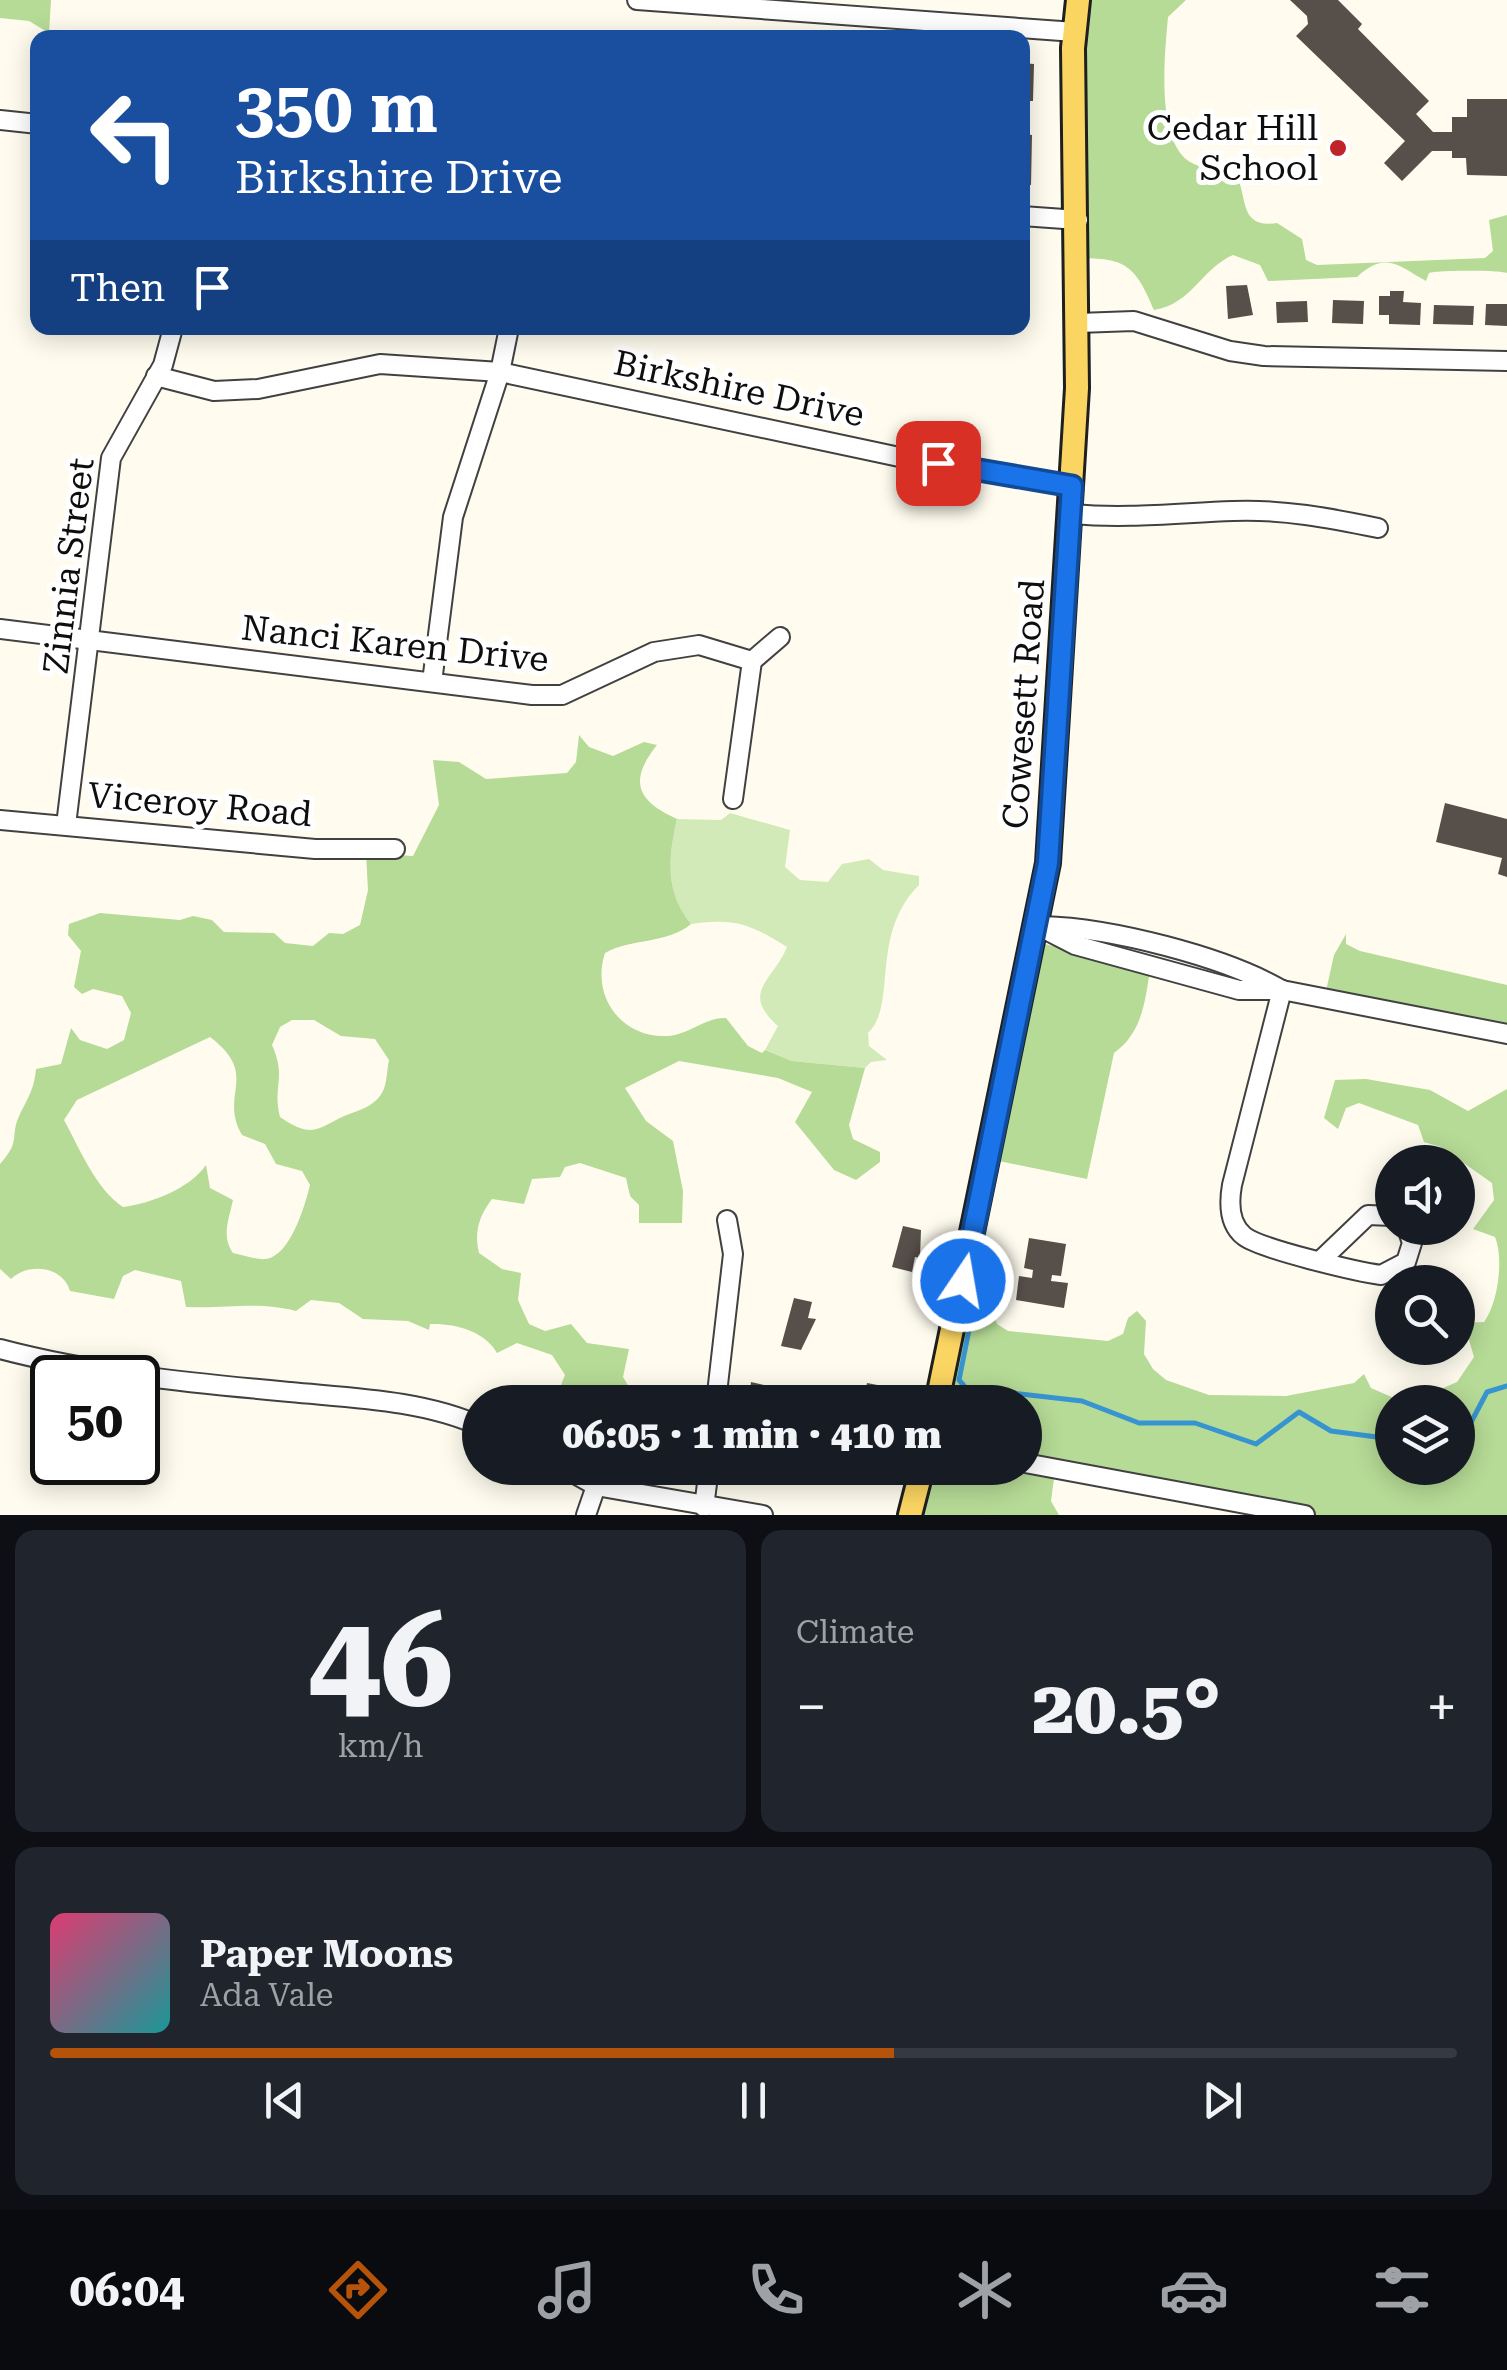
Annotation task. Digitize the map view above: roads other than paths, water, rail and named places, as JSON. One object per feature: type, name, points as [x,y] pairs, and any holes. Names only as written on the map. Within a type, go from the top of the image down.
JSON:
[{"type":"main road","name":"Cowesett Road","points":[[941,1385],[1048,863],[1072,514],[1078,323],[1078,0]]},
{"type":"main road","points":[[910,1515],[918,1485]]},
{"type":"street","points":[[637,0],[1075,32]]},
{"type":"street","points":[[0,120],[30,123]]},
{"type":"street","points":[[1030,217],[1078,220]]},
{"type":"street","points":[[1078,323],[1134,321],[1230,351],[1264,356],[1507,361]]},
{"type":"street","name":"Zinnia Street","points":[[66,824],[112,458],[156,376],[171,335]]},
{"type":"street","points":[[432,682],[453,516],[500,372],[508,335]]},
{"type":"street","name":"Birkshire Drive","points":[[156,376],[214,391],[258,389],[380,364],[500,372],[904,458],[1072,486]]},
{"type":"street","points":[[1072,514],[1134,519],[1234,511],[1310,514],[1378,528]]},
{"type":"street","name":"Nanci Karen Drive","points":[[0,629],[562,695],[654,652],[699,645],[752,661]]},
{"type":"street","points":[[733,798],[752,661],[780,637]]},
{"type":"street","points":[[0,820],[0,830]]},
{"type":"street","name":"Viceroy Road","points":[[0,820],[315,849],[395,849]]},
{"type":"street","points":[[1036,925],[1075,945],[1239,990],[1282,990],[1507,1034]]},
{"type":"street","points":[[1282,990],[1232,1185],[1231,1210],[1236,1226],[1248,1240],[1372,1274],[1391,1273],[1410,1253],[1409,1245]]},
{"type":"street","points":[[1321,1260],[1368,1215],[1375,1215]]},
{"type":"street","points":[[719,1385],[728,1328],[733,1254],[727,1220]]},
{"type":"street","points":[[0,1349],[49,1362],[143,1376],[412,1406],[462,1421]]},
{"type":"street","points":[[1042,1467],[1216,1506],[1305,1515]]},
{"type":"street","points":[[704,1507],[707,1485]]},
{"type":"street","points":[[586,1515],[596,1486],[763,1515]]},
{"type":"waterway","points":[[970,1325],[959,1380],[966,1388],[1082,1401],[1139,1423],[1195,1423],[1256,1444],[1299,1412],[1331,1431],[1375,1437]]},
{"type":"waterway","points":[[1475,1415],[1487,1392],[1507,1386]]},
{"type":"place","name":"Cedar Hill School","points":[[1338,148]]}]
